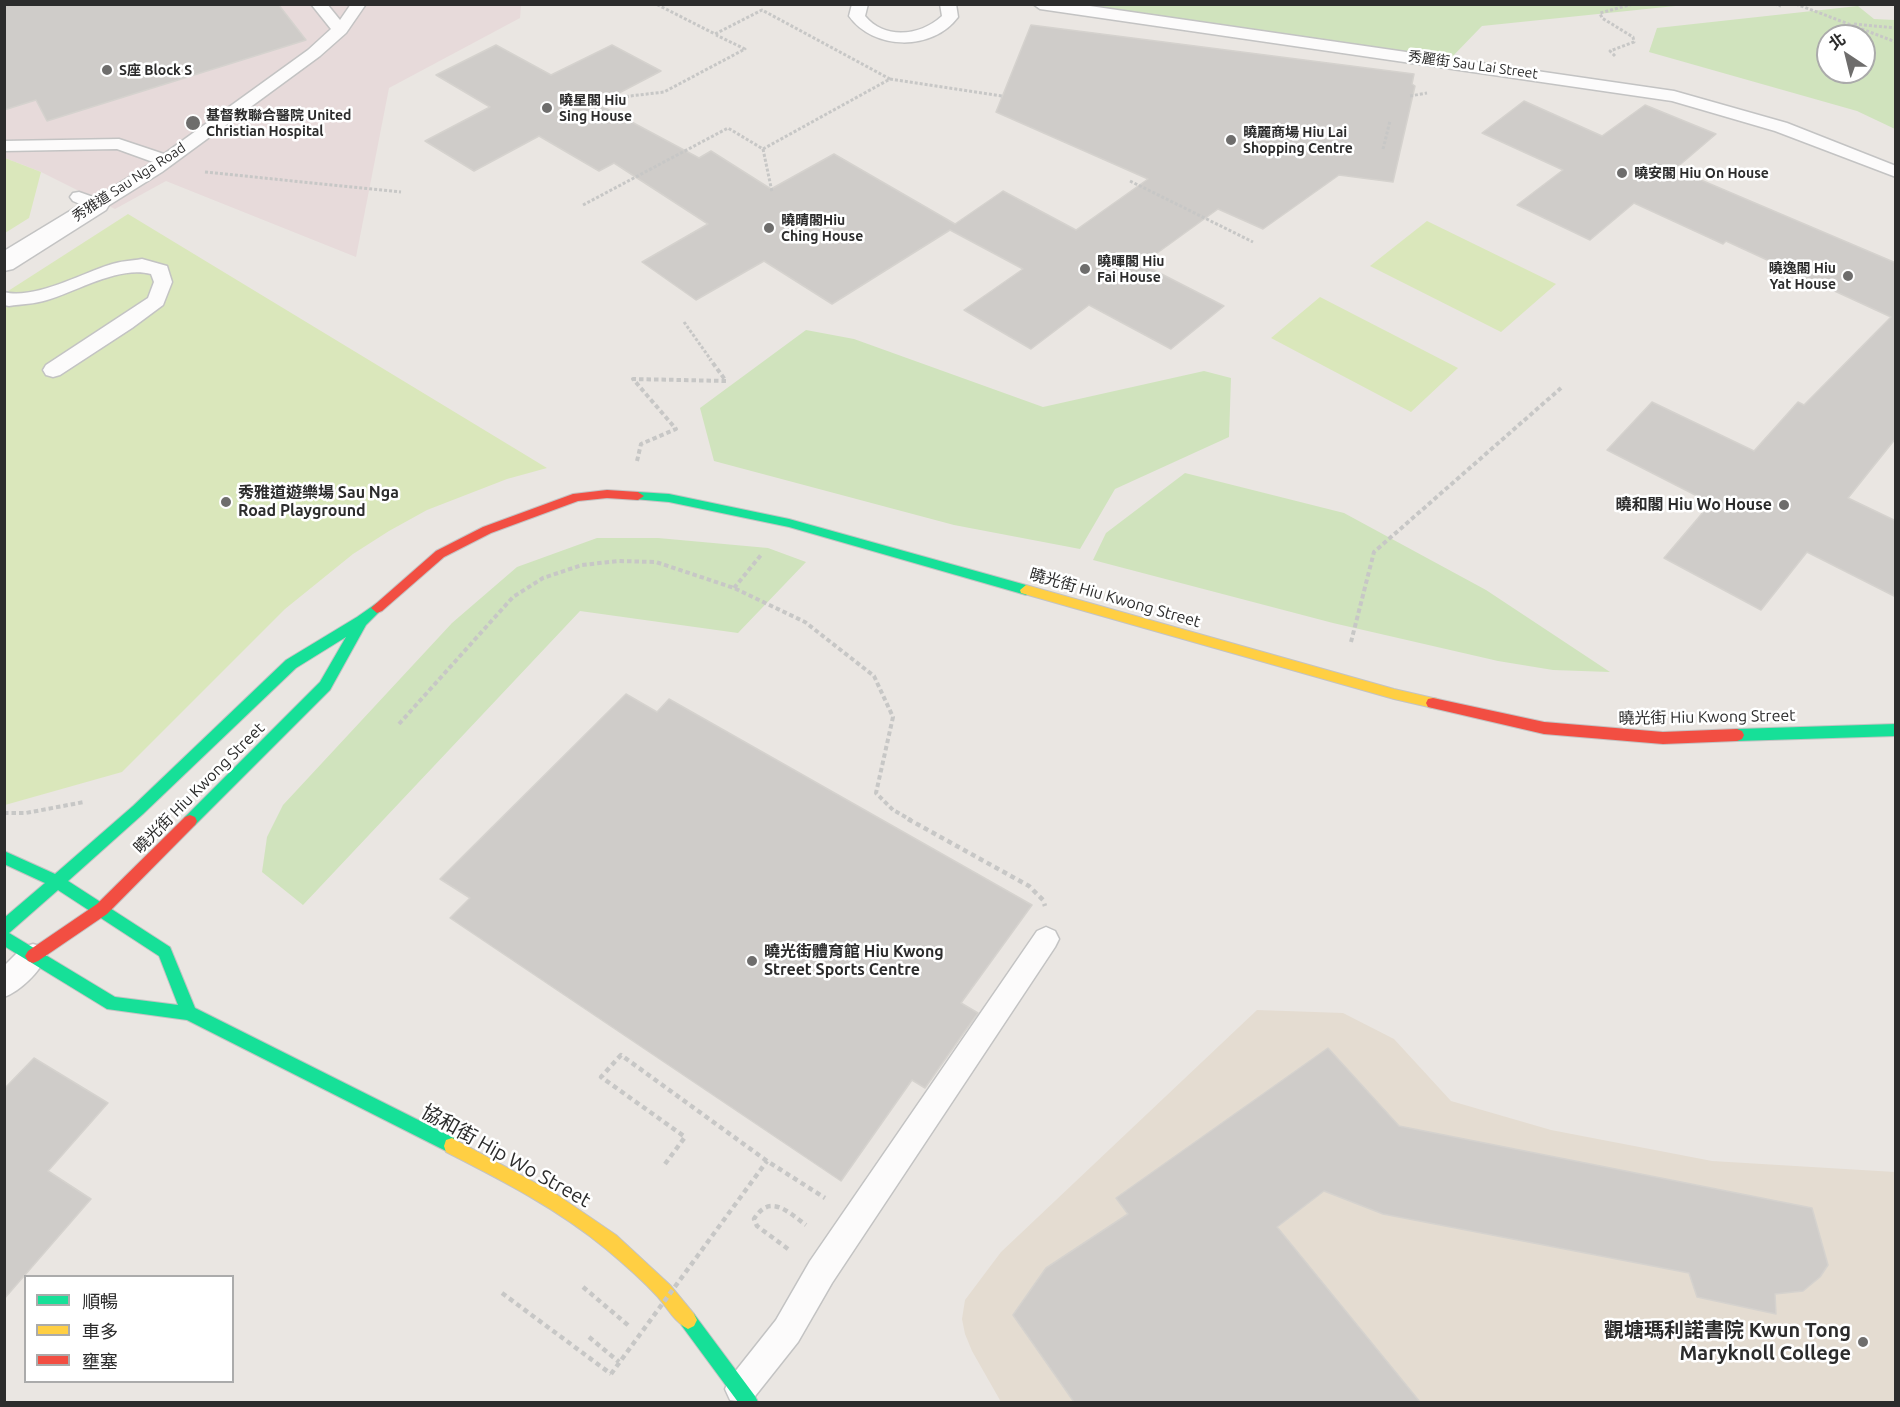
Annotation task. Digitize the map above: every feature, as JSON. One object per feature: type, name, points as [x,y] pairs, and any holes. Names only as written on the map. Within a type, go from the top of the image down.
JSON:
[{"type":"main road","name":"曉光街 Hiu Kwong Street","points":[[4,928],[138,810],[291,664],[362,621],[440,554],[487,530],[577,497],[607,494],[637,495],[708,505],[789,523],[1394,694],[1544,728],[1663,738],[1896,730]]},
{"type":"main road","name":"曉光街 Hiu Kwong Street","points":[[33,956],[102,909],[325,686],[362,621]]},
{"type":"main road","points":[[4,857],[57,882],[102,909],[165,952],[189,1013]]},
{"type":"main road","name":"協和街 Hip Wo Street","points":[[4,938],[112,1004],[189,1013],[503,1172],[558,1203],[591,1225],[645,1270],[681,1311],[745,1396]]},
{"type":"street","name":"秀雅道 Sau Nga Road","points":[[4,263],[88,201]]},
{"type":"lane","points":[[318,4],[340,30]]},
{"type":"lane","name":"秀雅道 Sau Nga Road","points":[[88,201],[165,160],[315,53],[340,30],[359,4]]},
{"type":"lane","points":[[860,4],[857,16],[861,24],[885,36],[902,37],[933,32],[944,25],[950,17],[948,4]]},
{"type":"lane","name":"秀麗街 Sau Lai Street","points":[[1040,4],[1674,96],[1781,127],[1896,172]]},
{"type":"lane","points":[[4,146],[119,144],[165,160]]},
{"type":"lane","points":[[4,298],[9,300],[40,296],[118,268],[142,265],[160,270],[163,282],[156,301],[125,324],[53,370]]},
{"type":"lane","points":[[745,1396],[787,1331],[821,1272],[1046,939]]},
{"type":"lane","points":[[4,985],[33,956]]},
{"type":"path","points":[[596,100],[664,92],[745,50],[656,4]]},
{"type":"path","points":[[1633,4],[1600,13],[1602,18],[1633,37],[1634,42],[1610,51],[1649,92]]},
{"type":"path","points":[[1774,4],[1781,6],[1777,10]]},
{"type":"path","points":[[1796,4],[1896,42]]},
{"type":"path","points":[[715,34],[762,10],[890,79],[1002,96]]},
{"type":"path","points":[[1848,23],[1896,28]]},
{"type":"path","points":[[763,149],[890,79]]},
{"type":"path","points":[[1410,96],[1430,92]]},
{"type":"path","points":[[1383,149],[1390,121]]},
{"type":"path","points":[[583,205],[728,128],[763,149],[772,192]]},
{"type":"path","points":[[200,172],[401,192]]},
{"type":"path","points":[[1130,181],[1253,242]]},
{"type":"path","points":[[641,444],[676,429],[633,379],[726,381],[684,322]]},
{"type":"path","points":[[1351,643],[1374,552],[1561,388]]},
{"type":"path","points":[[734,588],[768,548]]},
{"type":"path","points":[[399,724],[513,597],[543,578],[582,565],[618,561],[656,562],[734,588],[805,622],[874,676],[893,717],[876,793],[882,802],[893,810],[1029,886],[1043,900],[1050,918],[1046,939]]},
{"type":"path","points":[[4,813],[26,813],[91,800]]},
{"type":"path","points":[[665,1164],[686,1137],[601,1077],[621,1055],[767,1161],[828,1200],[822,1209]]},
{"type":"path","points":[[502,1293],[610,1374],[767,1161]]},
{"type":"path","points":[[816,1218],[810,1227],[778,1206],[766,1205],[757,1210],[754,1219],[757,1226],[821,1272]]},
{"type":"path","points":[[589,1337],[619,1362]]},
{"type":"shaded area","name":"基督教聯合醫院 United Christian Hospital","points":[[4,5],[521,5],[520,18],[389,88],[356,257],[166,181],[115,209],[41,172],[5,158]]},
{"type":"shaded area","points":[[1257,1010],[1343,1013],[1394,1039],[1451,1101],[1551,1130],[1712,1161],[1895,1172],[1895,1402],[1001,1402],[965,1334],[962,1319],[965,1300],[1001,1252]]},
{"type":"green space","points":[[1051,5],[1685,5],[1482,26],[1451,58],[1066,10]]},
{"type":"green space","points":[[1858,6],[1874,19],[1895,20],[1895,129],[1857,111],[1649,52],[1657,28]]},
{"type":"green space","points":[[5,158],[41,172],[29,218],[5,233]]},
{"type":"green space","name":"秀雅道遊樂場 Sau Nga Road Playground","points":[[128,214],[547,468],[507,479],[427,510],[353,554],[285,609],[122,772],[5,805],[5,293]]},
{"type":"green space","points":[[1427,221],[1556,284],[1501,332],[1370,266]]},
{"type":"green space","points":[[1320,297],[1458,368],[1411,412],[1271,338]]},
{"type":"green space","points":[[806,330],[854,339],[1043,407],[1204,371],[1231,378],[1229,437],[1115,489],[1080,549],[954,525],[714,461],[700,408]]},
{"type":"green space","points":[[1185,473],[1344,513],[1486,590],[1610,672],[1553,670],[1498,661],[1333,623],[1093,560],[1106,533]]},
{"type":"green space","points":[[597,538],[658,538],[768,548],[806,562],[738,633],[580,611],[303,905],[262,872],[267,837],[283,805],[452,623],[517,567]]},
{"type":"building","name":"S座 Block S","points":[[4,4],[278,4],[306,40],[47,121],[36,100],[4,110]]},
{"type":"building","points":[[1031,25],[1414,74],[1412,84],[1415,86],[1393,182],[1339,175],[1263,229],[1218,209],[1142,264],[1224,306],[1171,349],[1089,305],[1031,349],[964,310],[1023,269],[950,230],[832,304],[764,261],[696,300],[642,262],[708,224],[614,163],[599,171],[539,136],[474,171],[425,141],[490,107],[436,75],[496,45],[551,75],[612,45],[661,71],[598,104],[699,158],[711,151],[771,189],[834,154],[955,224],[1003,191],[1076,230],[1148,179],[996,112]]},
{"type":"building","points":[[1524,101],[1602,136],[1645,105],[1716,134],[1675,169],[1896,263],[1896,438],[1848,498],[1896,521],[1896,597],[1807,552],[1761,610],[1664,558],[1711,503],[1607,450],[1652,402],[1754,451],[1798,402],[1804,405],[1891,317],[1726,241],[1723,244],[1634,203],[1590,240],[1517,205],[1563,170],[1482,133]]},
{"type":"building","name":"曉光街體育館 Hiu Kwong Street Sports Centre","points":[[626,694],[657,712],[669,699],[1032,905],[961,1003],[978,1013],[925,1088],[912,1080],[841,1181],[450,918],[470,898],[440,879]]},
{"type":"building","points":[[1328,1048],[1399,1126],[1812,1208],[1828,1265],[1820,1277],[1803,1291],[1775,1294],[1776,1314],[1697,1297],[1689,1273],[1383,1214],[1324,1191],[1277,1227],[1420,1402],[1074,1402],[1013,1315],[1046,1268],[1128,1214],[1116,1198]]},
{"type":"building","points":[[34,1058],[108,1103],[48,1171],[91,1199],[4,1299],[4,1089]]},
{"type":"traffic: fast","points":[[638,496],[669,498],[789,523],[1026,590]]},
{"type":"traffic: fast","points":[[4,928],[138,810],[291,664],[362,621],[377,608]]},
{"type":"traffic: fast","points":[[190,821],[325,686],[361,622]]},
{"type":"traffic: fast","points":[[1737,735],[1896,730]]},
{"type":"traffic: fast","points":[[4,857],[57,882],[102,909],[165,952],[189,1013]]},
{"type":"traffic: fast","points":[[4,938],[112,1004],[189,1013],[452,1146]]},
{"type":"traffic: fast","points":[[688,1320],[749,1402]]},
{"type":"traffic: slow","points":[[1026,590],[1433,703]]},
{"type":"traffic: slow","points":[[452,1146],[550,1199],[610,1241],[664,1291],[688,1320]]},
{"type":"traffic: jam","points":[[377,608],[440,554],[487,530],[577,497],[607,494],[638,496]]},
{"type":"traffic: jam","points":[[1433,703],[1544,728],[1663,738],[1737,735]]},
{"type":"traffic: jam","points":[[33,956],[102,909],[190,821]]},
{"type":"place","name":"S座 Block S","points":[[107,70]]},
{"type":"place","name":"曉星閣 Hiu Sing House","points":[[547,108]]},
{"type":"place","name":"基督教聯合醫院 United Christian Hospital","points":[[193,123]]},
{"type":"place","name":"曉麗商場 Hiu Lai Shopping Centre","points":[[1231,140]]},
{"type":"place","name":"曉安閣 Hiu On House","points":[[1622,173]]},
{"type":"place","name":"曉晴閣Hiu Ching House","points":[[769,228]]},
{"type":"place","name":"曉暉閣 Hiu Fai House","points":[[1085,269]]},
{"type":"place","name":"曉逸閣 Hiu Yat House","points":[[1848,276]]},
{"type":"place","name":"秀雅道遊樂場 Sau Nga Road Playground","points":[[226,502]]},
{"type":"place","name":"曉和閣 Hiu Wo House","points":[[1784,505]]},
{"type":"place","name":"曉光街體育館 Hiu Kwong Street Sports Centre","points":[[752,961]]},
{"type":"place","name":"觀塘瑪利諾書院 Kwun Tong Maryknoll College","points":[[1863,1342]]}]
